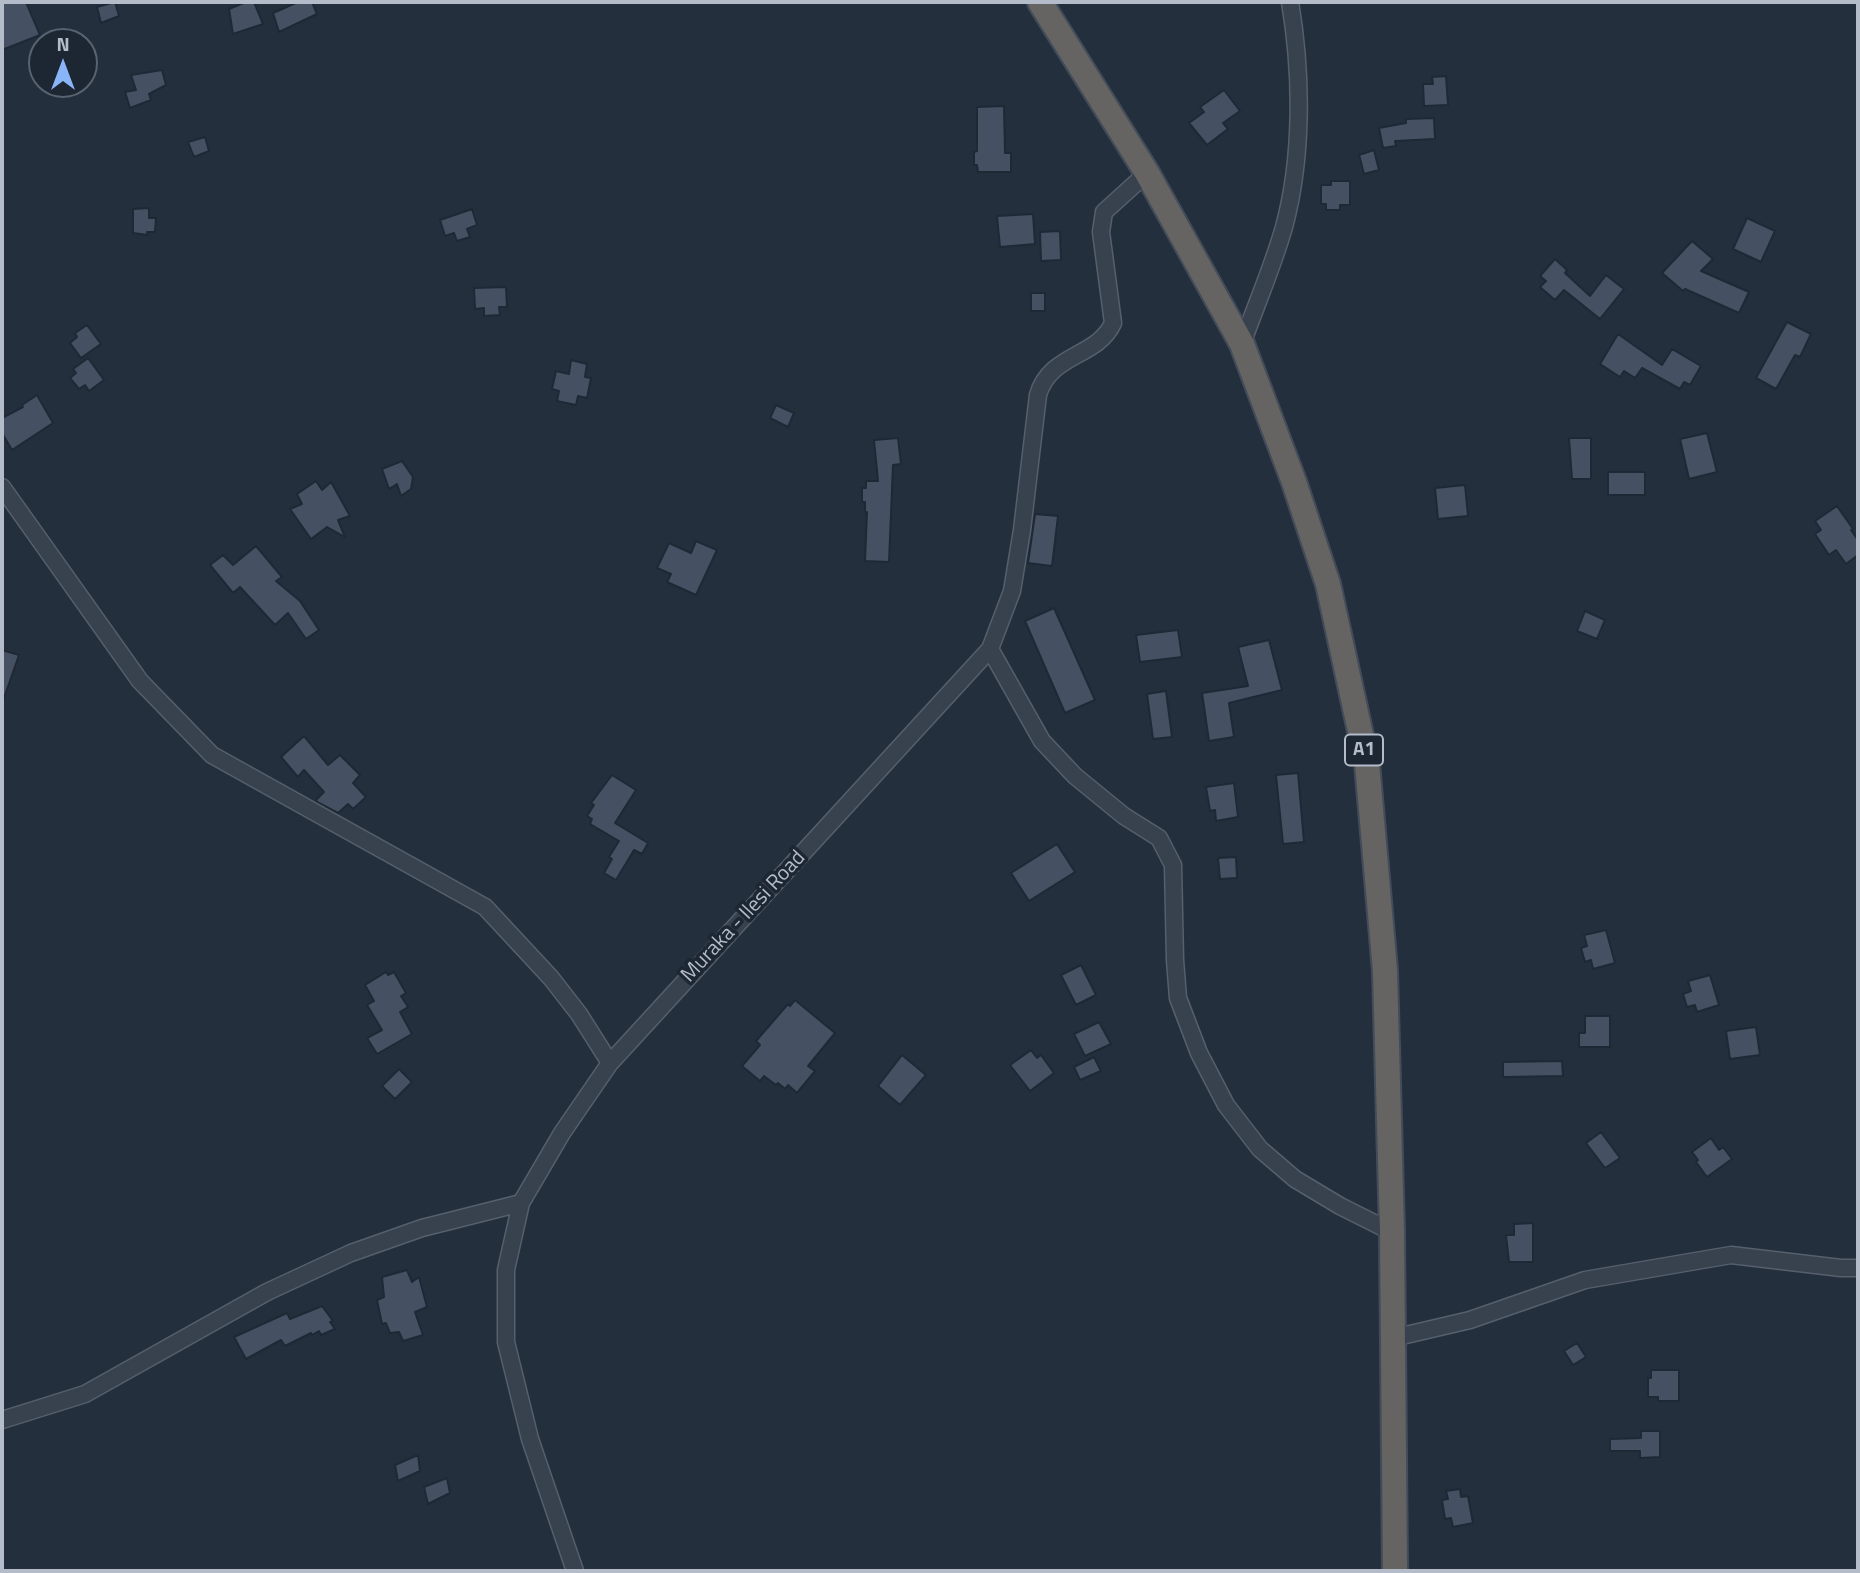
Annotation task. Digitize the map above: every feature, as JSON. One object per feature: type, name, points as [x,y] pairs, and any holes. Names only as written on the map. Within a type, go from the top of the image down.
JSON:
[{"type":"highway","name":"A1","points":[[1040,2],[1147,173],[1242,344],[1294,482],[1328,584],[1367,763],[1385,971],[1392,1232],[1395,1571]]},
{"type":"street","points":[[1242,344],[1284,227],[1297,157],[1297,42],[1290,2]]},
{"type":"street","name":"Muraka - Ilesi Road","points":[[575,1571],[530,1439],[506,1342],[506,1270],[521,1203],[562,1133],[610,1063],[990,649],[1012,591],[1023,530],[1042,380],[1055,368],[1108,336],[1114,323],[1101,232],[1104,212],[1147,173]]},
{"type":"street","points":[[2,487],[140,681],[212,755],[485,907],[551,978],[579,1014],[610,1063]]},
{"type":"street","points":[[990,649],[1042,741],[1074,776],[1124,816],[1158,838],[1173,865],[1178,998],[1199,1053],[1226,1105],[1260,1149],[1295,1179],[1340,1206],[1392,1232]]},
{"type":"street","points":[[2,1420],[85,1394],[267,1292],[351,1252],[422,1228],[521,1203]]},
{"type":"street","points":[[1393,1338],[1470,1320],[1585,1280],[1731,1255],[1858,1268]]},
{"type":"building","points":[[2,2],[26,2],[37,28],[28,28],[28,40],[2,50]]},
{"type":"building","points":[[115,2],[119,16],[101,23],[97,7]]},
{"type":"building","points":[[246,2],[254,2],[263,24],[233,34],[229,9]]},
{"type":"building","points":[[298,2],[312,2],[317,14],[279,32],[273,13]]},
{"type":"building","points":[[162,70],[166,85],[149,94],[151,100],[130,108],[125,92],[136,90],[131,75]]},
{"type":"building","points":[[1446,76],[1448,105],[1424,106],[1423,84],[1433,84],[1432,77]]},
{"type":"building","points":[[1224,90],[1240,111],[1223,123],[1228,129],[1207,145],[1189,123],[1204,112],[1200,107]]},
{"type":"building","points":[[1004,106],[1005,153],[1011,153],[1011,172],[978,172],[977,165],[974,165],[974,152],[977,151],[977,107]]},
{"type":"building","points":[[1434,118],[1435,139],[1395,141],[1396,146],[1383,148],[1379,128],[1406,123],[1406,119]]},
{"type":"building","points":[[205,137],[209,151],[194,157],[188,142]]},
{"type":"building","points":[[1374,150],[1379,170],[1364,174],[1359,155]]},
{"type":"building","points":[[1331,181],[1350,181],[1350,205],[1340,205],[1340,210],[1326,210],[1326,204],[1321,204],[1321,185],[1331,185]]},
{"type":"building","points":[[149,208],[149,218],[156,218],[155,232],[147,232],[148,235],[133,233],[133,209]]},
{"type":"building","points":[[472,209],[477,225],[467,229],[470,237],[457,241],[454,233],[445,236],[440,220]]},
{"type":"building","points":[[1033,214],[1035,244],[1000,247],[997,216]]},
{"type":"building","points":[[1747,218],[1775,231],[1761,262],[1733,249]]},
{"type":"building","points":[[1060,231],[1061,260],[1041,261],[1040,232]]},
{"type":"building","points":[[1692,241],[1713,259],[1701,271],[1749,292],[1739,313],[1685,289],[1683,291],[1662,273]]},
{"type":"building","points":[[1555,259],[1567,270],[1565,273],[1590,296],[1606,275],[1624,289],[1600,319],[1564,290],[1555,300],[1540,287],[1546,281],[1540,276]]},
{"type":"building","points":[[506,287],[507,307],[499,307],[500,315],[484,316],[484,308],[475,309],[474,288]]},
{"type":"building","points":[[1031,293],[1045,293],[1045,311],[1031,311]]},
{"type":"building","points":[[1787,322],[1811,334],[1800,357],[1795,355],[1776,389],[1756,378]]},
{"type":"building","points":[[87,325],[101,344],[81,358],[70,343],[77,337],[75,333]]},
{"type":"building","points":[[1618,334],[1662,365],[1672,349],[1701,366],[1690,385],[1684,382],[1680,389],[1642,368],[1635,378],[1624,371],[1620,377],[1600,364]]},
{"type":"building","points":[[88,358],[104,380],[89,391],[85,385],[79,389],[70,378],[76,373],[73,369]]},
{"type":"building","points":[[571,360],[587,364],[585,377],[591,378],[587,398],[578,396],[576,405],[557,401],[559,391],[552,389],[556,371],[569,374]]},
{"type":"building","points":[[37,395],[53,423],[12,450],[2,433],[2,418],[23,407],[22,405]]},
{"type":"building","points":[[776,405],[794,413],[788,427],[770,418]]},
{"type":"building","points":[[1707,433],[1717,472],[1689,479],[1680,439]]},
{"type":"building","points":[[898,438],[901,464],[893,465],[889,562],[865,561],[867,512],[865,502],[862,502],[862,488],[866,488],[866,481],[878,481],[874,440]]},
{"type":"building","points":[[1569,438],[1591,438],[1591,479],[1572,479]]},
{"type":"building","points":[[402,461],[413,477],[411,489],[401,496],[397,484],[389,489],[382,469]]},
{"type":"building","points":[[1608,472],[1645,472],[1645,495],[1608,495]]},
{"type":"building","points":[[316,481],[322,490],[331,482],[350,516],[338,520],[345,537],[327,527],[311,539],[290,509],[302,504],[297,494]]},
{"type":"building","points":[[1465,485],[1468,516],[1438,519],[1435,488]]},
{"type":"building","points":[[1837,506],[1858,540],[1858,555],[1846,564],[1836,550],[1829,555],[1815,534],[1821,530],[1815,521]]},
{"type":"building","points":[[1035,514],[1058,516],[1052,566],[1028,563]]},
{"type":"building","points":[[696,541],[717,550],[696,595],[667,582],[671,574],[657,568],[669,543],[691,553]]},
{"type":"building","points":[[256,546],[282,577],[276,581],[300,601],[319,630],[306,639],[288,613],[275,625],[240,587],[233,593],[210,565],[223,555],[233,565]]},
{"type":"building","points":[[1054,608],[1095,700],[1065,713],[1025,621]]},
{"type":"building","points":[[1585,611],[1605,620],[1597,639],[1577,631]]},
{"type":"building","points":[[1178,630],[1182,657],[1140,662],[1136,635]]},
{"type":"building","points":[[1269,640],[1282,690],[1229,703],[1234,737],[1209,741],[1202,693],[1248,686],[1238,647]]},
{"type":"building","points":[[2,650],[19,655],[4,698],[2,698]]},
{"type":"building","points":[[1166,691],[1172,737],[1153,739],[1147,694]]},
{"type":"building","points":[[304,736],[328,765],[340,755],[360,775],[353,783],[366,797],[353,809],[348,804],[338,813],[317,802],[324,792],[304,770],[298,777],[281,757]]},
{"type":"building","points":[[1298,773],[1304,842],[1283,844],[1276,775]]},
{"type":"building","points":[[612,775],[636,790],[615,823],[648,843],[642,854],[634,850],[616,880],[604,873],[612,859],[609,857],[619,841],[590,824],[592,819],[587,816],[594,805],[591,803]]},
{"type":"building","points":[[1234,783],[1238,817],[1216,821],[1215,810],[1210,811],[1206,787]]},
{"type":"building","points":[[1057,844],[1075,872],[1029,901],[1011,873]]},
{"type":"building","points":[[1236,857],[1237,878],[1220,879],[1218,858]]},
{"type":"building","points":[[1606,930],[1615,963],[1593,969],[1591,960],[1585,962],[1581,948],[1587,946],[1584,935]]},
{"type":"building","points":[[1081,965],[1096,995],[1076,1005],[1061,975]]},
{"type":"building","points":[[386,972],[388,975],[394,972],[406,993],[401,996],[408,1007],[400,1012],[412,1034],[377,1054],[367,1038],[382,1030],[367,1005],[374,1001],[365,985]]},
{"type":"building","points":[[1710,975],[1719,1005],[1697,1012],[1695,1005],[1687,1007],[1683,994],[1691,991],[1688,981]]},
{"type":"building","points":[[795,1000],[835,1033],[808,1066],[815,1071],[797,1093],[788,1085],[785,1089],[764,1076],[760,1081],[742,1066],[760,1045],[756,1041],[788,1004],[790,1006]]},
{"type":"building","points":[[1585,1016],[1610,1016],[1610,1047],[1579,1047],[1579,1033],[1585,1033]]},
{"type":"building","points":[[1099,1022],[1111,1044],[1085,1056],[1074,1034]]},
{"type":"building","points":[[1756,1027],[1760,1055],[1730,1059],[1726,1031]]},
{"type":"building","points":[[1031,1050],[1037,1058],[1041,1055],[1054,1073],[1030,1091],[1010,1065]]},
{"type":"building","points":[[902,1055],[926,1075],[900,1105],[878,1086]]},
{"type":"building","points":[[1094,1057],[1101,1071],[1080,1080],[1074,1067]]},
{"type":"building","points":[[1562,1061],[1563,1076],[1503,1077],[1503,1062]]},
{"type":"building","points":[[399,1069],[412,1082],[395,1099],[382,1086]]},
{"type":"building","points":[[1601,1132],[1620,1158],[1605,1168],[1586,1143]]},
{"type":"building","points":[[1711,1138],[1719,1150],[1723,1147],[1732,1159],[1707,1177],[1692,1152]]},
{"type":"building","points":[[1533,1223],[1533,1262],[1509,1262],[1506,1235],[1514,1235],[1514,1224]]},
{"type":"building","points":[[407,1270],[412,1282],[419,1277],[427,1307],[415,1312],[423,1335],[403,1341],[399,1332],[390,1333],[386,1323],[382,1324],[377,1300],[384,1297],[382,1277]]},
{"type":"building","points":[[322,1306],[333,1321],[330,1322],[335,1329],[321,1335],[319,1331],[312,1335],[311,1333],[285,1346],[281,1340],[246,1359],[234,1337],[287,1313],[290,1319]]},
{"type":"building","points":[[1577,1343],[1586,1357],[1573,1365],[1564,1351]]},
{"type":"building","points":[[1651,1370],[1679,1370],[1679,1401],[1658,1401],[1658,1397],[1648,1397]]},
{"type":"building","points":[[1641,1431],[1660,1431],[1660,1457],[1640,1458],[1640,1451],[1610,1451],[1610,1439],[1641,1438]]},
{"type":"building","points":[[418,1455],[420,1471],[398,1481],[395,1465]]},
{"type":"building","points":[[447,1478],[450,1493],[428,1504],[424,1487]]},
{"type":"building","points":[[1460,1489],[1461,1497],[1468,1496],[1473,1523],[1453,1527],[1451,1518],[1445,1519],[1442,1500],[1448,1499],[1446,1491]]}]
